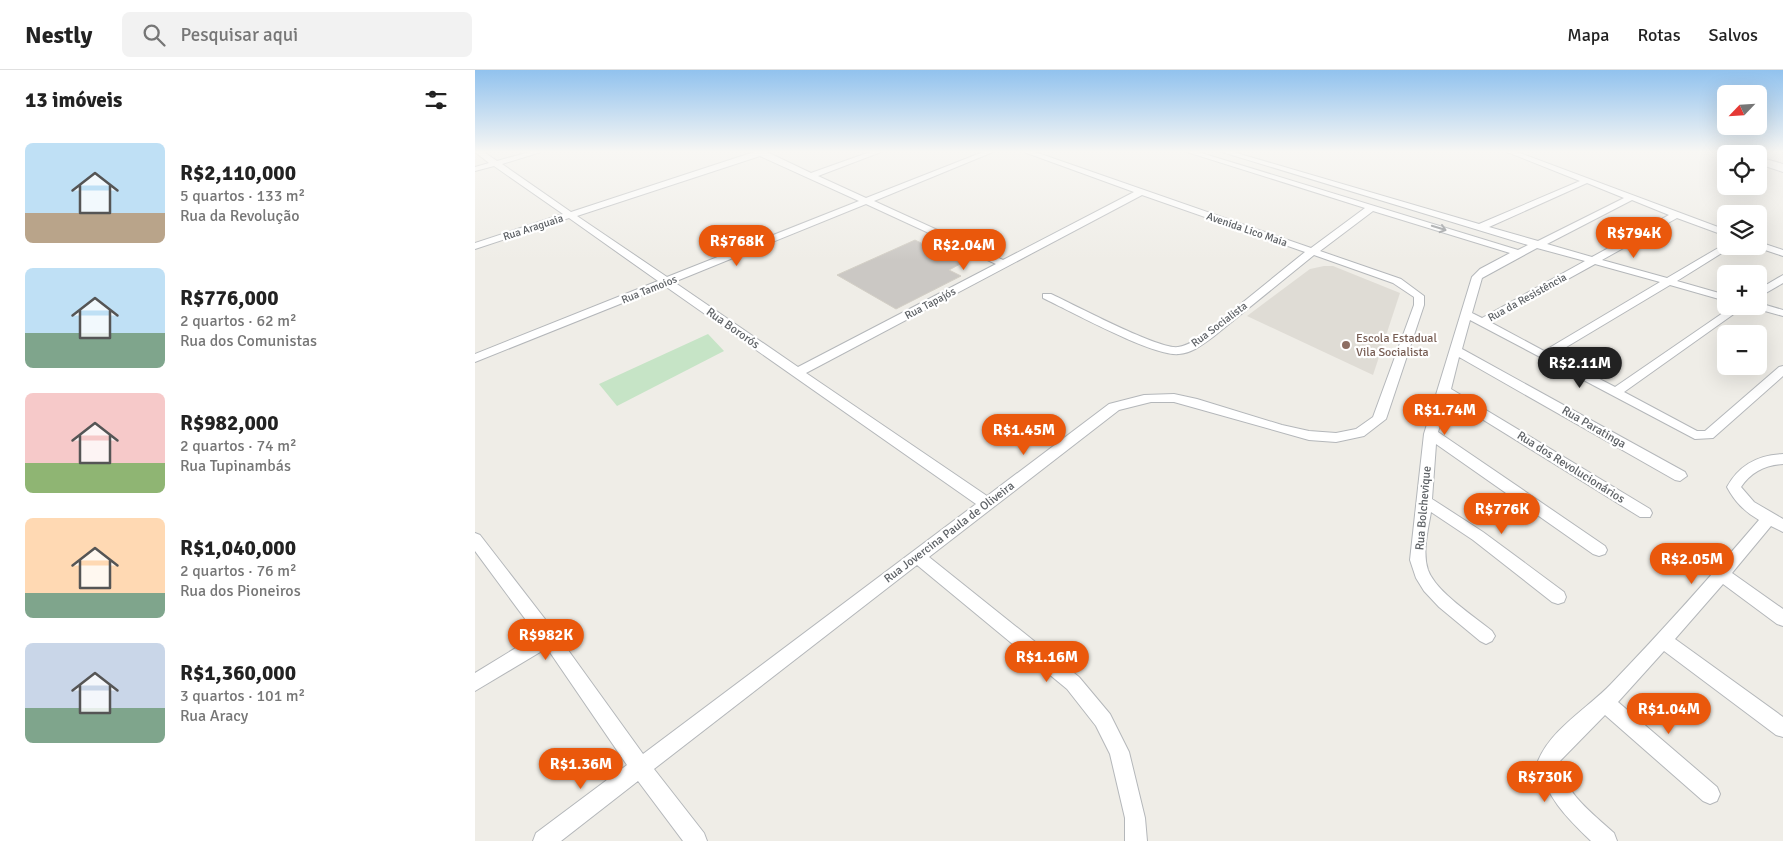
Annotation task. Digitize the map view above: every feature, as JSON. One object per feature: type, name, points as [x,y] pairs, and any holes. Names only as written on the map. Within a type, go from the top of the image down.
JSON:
[{"type":"street","name":"Rua Bororós","points":[[531,188],[986,503]]},
{"type":"street","name":"Rua Araguaia","points":[[475,246],[651,188]]},
{"type":"street","points":[[837,188],[1004,264]]},
{"type":"street","name":"Rua Tamoios","points":[[475,358],[899,188]]},
{"type":"street","name":"Avenida Lico Maia","points":[[1130,188],[1397,281],[1409,288]]},
{"type":"street","points":[[1310,188],[1519,253]]},
{"type":"street","points":[[1347,188],[1717,296]]},
{"type":"street","points":[[1481,227],[1570,188]]},
{"type":"street","points":[[1608,188],[1717,230]]},
{"type":"street","name":"Rua Tapajós","points":[[798,372],[1141,192]]},
{"type":"street","name":"Rua Bolchevique","points":[[1486,636],[1431,587],[1423,576],[1419,545],[1431,434],[1477,277],[1484,270],[1631,197]]},
{"type":"street","points":[[1388,212],[1398,209],[1400,204]]},
{"type":"street","name":"Rua Socialista","points":[[1047,296],[1142,341],[1165,350],[1178,351],[1192,347],[1209,335],[1372,207]]},
{"type":"street","points":[[1413,220],[1416,214],[1425,211]]},
{"type":"street","name":"Rua da Resistência","points":[[1482,322],[1677,214]]},
{"type":"street","points":[[1470,238],[1483,235],[1484,230],[1481,227]]},
{"type":"street","points":[[1767,248],[1783,254]]},
{"type":"street","points":[[1545,355],[1717,253]]},
{"type":"street","points":[[1767,289],[1783,278]]},
{"type":"street","name":"Rua Jovercina Paula de Oliveira","points":[[544,841],[1114,407],[1133,401],[1173,398],[1191,401],[1310,437],[1335,439],[1355,435],[1371,428],[1379,419],[1419,305],[1419,296],[1409,288]]},
{"type":"street","points":[[1767,309],[1783,313]]},
{"type":"street","points":[[1466,314],[1695,435],[1708,435],[1783,370]]},
{"type":"street","points":[[1615,393],[1727,315]]},
{"type":"street","name":"Rua Paratinga","points":[[1455,350],[1680,476]]},
{"type":"street","name":"Rua dos Revolucionários","points":[[1444,390],[1645,513]]},
{"type":"street","points":[[1431,434],[1599,550]]},
{"type":"street","points":[[1606,841],[1556,788],[1550,776],[1548,761],[1556,749],[1605,703],[1723,575],[1776,522],[1752,509],[1740,499],[1734,487],[1739,479],[1756,464],[1770,459],[1783,459]]},
{"type":"street","points":[[1425,501],[1478,536],[1558,596]]},
{"type":"street","points":[[476,541],[549,637],[640,767],[696,841]]},
{"type":"street","points":[[917,556],[1073,683],[1103,720],[1119,752],[1135,818],[1136,841]]},
{"type":"street","points":[[1723,575],[1783,619]]},
{"type":"street","points":[[475,683],[549,637]]},
{"type":"street","points":[[1663,640],[1783,728]]},
{"type":"street","points":[[1605,703],[1710,794]]},
{"type":"shaded area","name":"Escola Estadual Vila Socialista","points":[[1333,266],[1400,293],[1373,375],[1247,316],[1310,269]]},
{"type":"green space","points":[[708,334],[724,351],[617,406],[599,384]]},
{"type":"building","points":[[915,240],[962,263],[949,270],[961,276],[896,309],[837,275]]},
{"type":"place","name":"Escola Estadual Vila Socialista","points":[[1346,345]]}]
